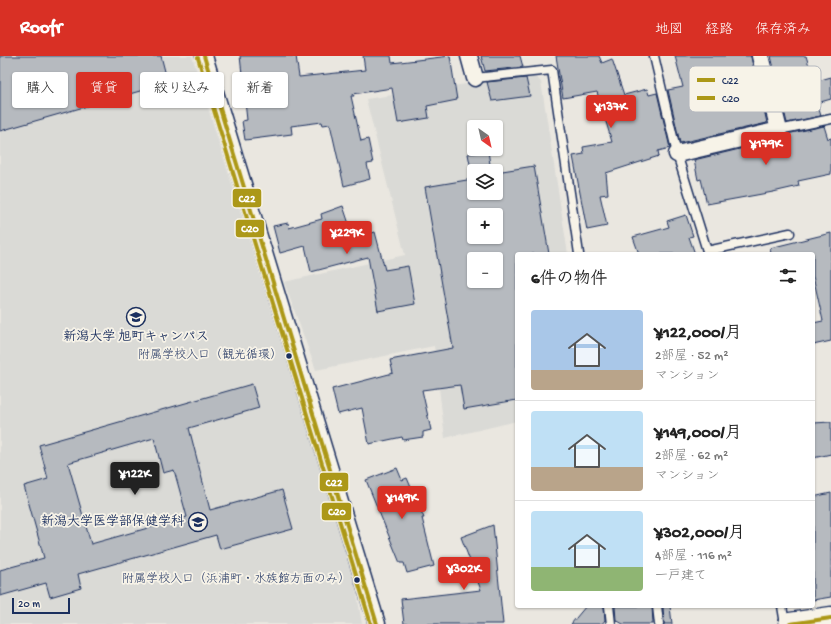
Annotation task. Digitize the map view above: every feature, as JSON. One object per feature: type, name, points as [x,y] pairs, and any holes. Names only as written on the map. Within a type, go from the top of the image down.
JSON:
[{"type":"street","points":[[204,56],[377,624]]},
{"type":"street","points":[[469,56],[475,78]]},
{"type":"street","points":[[760,56],[763,66]]},
{"type":"street","points":[[677,154],[779,130],[774,112]]},
{"type":"street","points":[[790,624],[831,618]]},
{"type":"lane","points":[[654,56],[677,154],[708,252]]},
{"type":"lane","points":[[475,78],[552,70],[579,252]]},
{"type":"lane","points":[[779,130],[831,119]]},
{"type":"lane","points":[[712,252],[790,233]]},
{"type":"lane","points":[[609,608],[611,624]]},
{"type":"lane","points":[[657,608],[659,624]]},
{"type":"lane","points":[[782,608],[785,624]]},
{"type":"shaded area","name":"新潟大学 旭町キャンパス","points":[[0,56],[192,56],[197,72],[140,72],[140,108],[208,108],[354,577],[362,624],[0,624]]},
{"type":"shaded area","points":[[533,74],[541,82],[568,252],[515,252],[515,421],[445,438],[434,346],[316,370],[284,282],[405,255],[366,99]]},
{"type":"building","points":[[0,56],[161,56],[165,72],[140,72],[140,91],[132,93],[132,72],[76,72],[76,108],[80,108],[0,131]]},
{"type":"building","points":[[240,56],[296,56],[299,77],[365,70],[363,56],[391,56],[392,63],[450,56],[457,100],[427,106],[429,118],[398,123],[392,88],[353,94],[354,96],[351,96],[361,141],[368,139],[373,163],[367,164],[370,179],[344,186],[330,124],[323,125],[322,122],[291,126],[292,134],[245,140],[242,121],[247,120],[246,108],[288,108],[288,72],[242,72]]},
{"type":"building","points":[[481,56],[520,56],[523,67],[485,71]]},
{"type":"building","points":[[556,56],[599,56],[602,63],[612,59],[624,95],[647,89],[649,95],[657,93],[670,148],[658,151],[659,156],[606,173],[608,194],[600,195],[607,226],[587,230],[573,156],[584,154],[583,147],[612,142],[597,92],[563,98]]},
{"type":"building","points":[[675,56],[751,56],[753,66],[689,66],[689,112],[765,112],[767,123],[680,143],[668,90],[683,87]]},
{"type":"building","points":[[771,56],[806,56],[809,66],[773,66]]},
{"type":"building","points":[[831,77],[831,99],[821,102],[821,80]]},
{"type":"building","points":[[526,78],[530,96],[492,101],[487,82]]},
{"type":"building","points":[[784,112],[820,112],[821,116],[787,123]]},
{"type":"building","points":[[824,126],[828,139],[831,138],[831,174],[798,181],[799,186],[707,204],[701,179],[698,180],[694,160],[781,139],[787,134]]},
{"type":"building","points":[[468,156],[489,156],[490,164],[470,164]]},
{"type":"building","points":[[534,166],[549,252],[515,252],[515,400],[464,409],[460,385],[422,390],[431,430],[423,432],[423,437],[403,440],[402,437],[369,444],[362,408],[338,414],[332,389],[393,373],[390,360],[453,348],[425,187],[467,180],[467,200],[503,200],[503,171]]},
{"type":"building","points":[[343,206],[354,239],[375,232],[385,270],[408,266],[415,304],[378,311],[368,257],[311,272],[305,246],[280,253],[273,226],[288,223],[289,228],[322,219],[321,214]]},
{"type":"building","points":[[686,215],[693,236],[689,237],[694,252],[638,252],[633,237],[669,227],[667,221]]},
{"type":"building","points":[[831,233],[831,341],[815,345],[815,323],[823,321],[815,285],[815,252],[771,252],[770,248]]},
{"type":"building","points":[[252,384],[259,408],[189,428],[210,510],[282,490],[293,529],[220,549],[216,535],[78,574],[81,588],[50,597],[46,583],[0,596],[0,570],[44,558],[24,486],[48,479],[39,445]],"holes":[[[154,438],[163,473],[174,470],[187,517],[91,544],[68,463]]]},
{"type":"building","points":[[831,422],[831,454],[815,458],[815,423]]},
{"type":"building","points":[[397,468],[402,480],[407,478],[424,518],[422,518],[434,566],[407,573],[404,563],[400,563],[366,480]]},
{"type":"building","points":[[831,493],[831,597],[815,600],[815,497]]},
{"type":"building","points":[[493,525],[503,624],[404,624],[401,599],[481,590],[461,537]]},
{"type":"building","points":[[584,608],[604,608],[605,620],[602,624],[571,624]]},
{"type":"building","points":[[615,608],[652,608],[653,624],[623,624],[616,620]]},
{"type":"building","points":[[663,608],[670,608],[672,624],[664,624]]},
{"type":"transit line","name":"C22","points":[[204,56],[377,624]]},
{"type":"transit line","name":"C20","points":[[198,58],[371,624]]},
{"type":"transit line","name":"C22","points":[[790,624],[831,618]]},
{"type":"place","name":"新潟大学 旭町キャンパス","points":[[136,317]]},
{"type":"place","name":"附属学校入口（観光循環）","points":[[289,356]]},
{"type":"place","name":"新潟大学医学部保健学科","points":[[198,522]]},
{"type":"place","name":"附属学校入口（浜浦町・水族館方面のみ）","points":[[357,580]]}]
